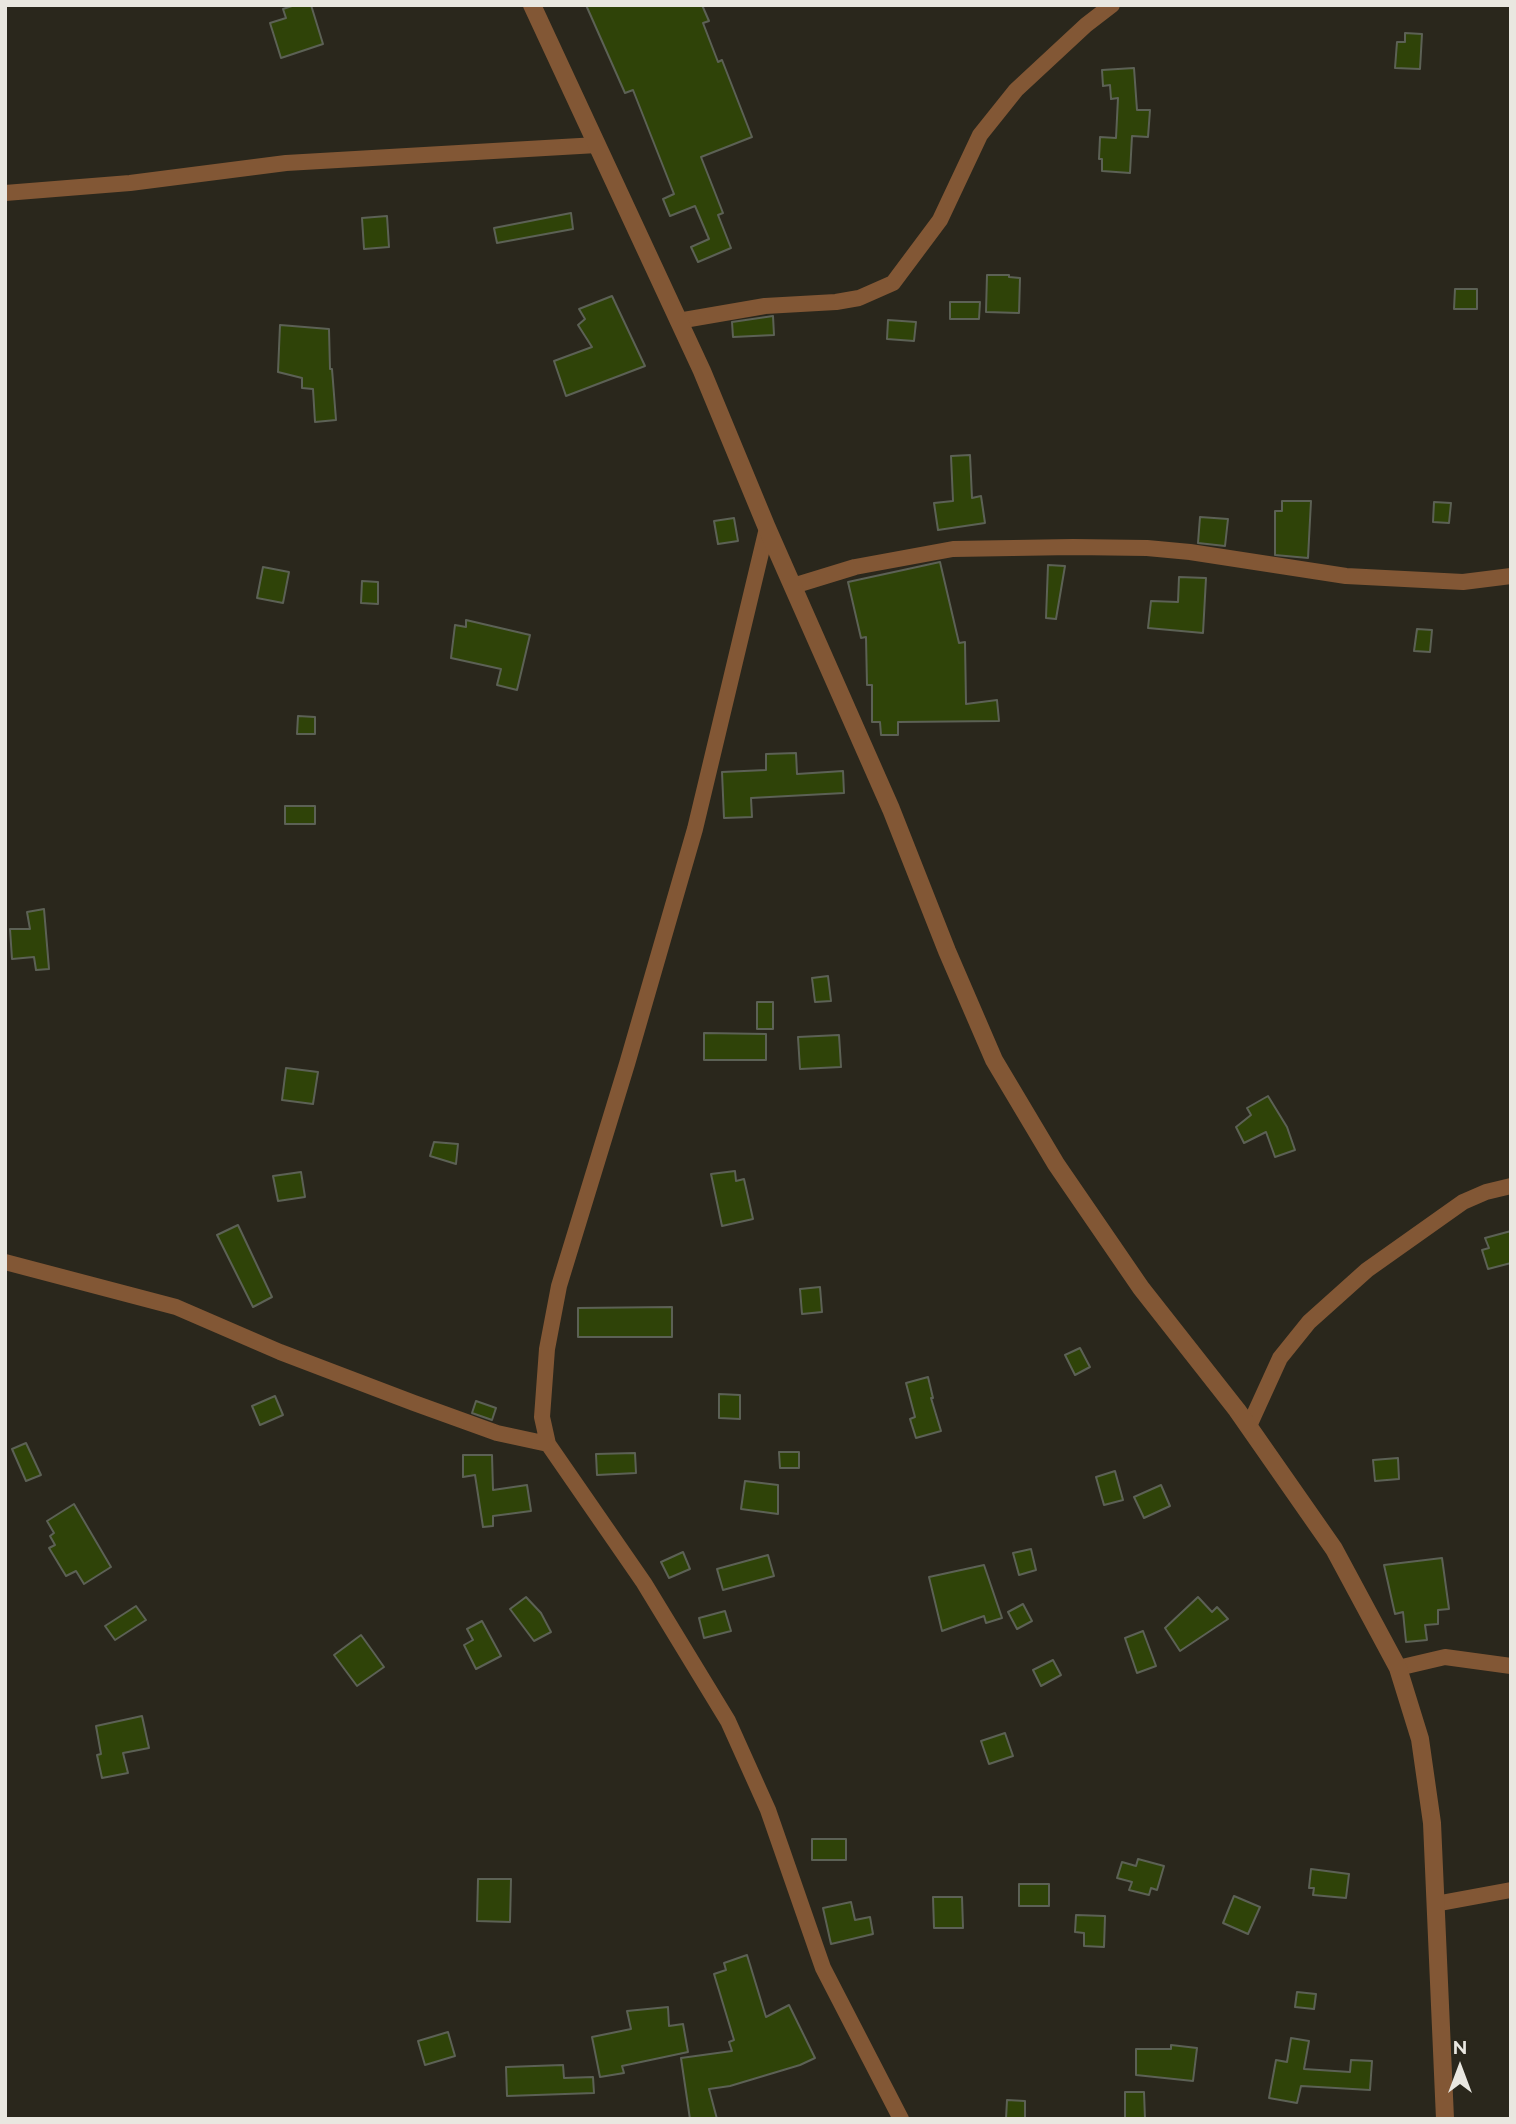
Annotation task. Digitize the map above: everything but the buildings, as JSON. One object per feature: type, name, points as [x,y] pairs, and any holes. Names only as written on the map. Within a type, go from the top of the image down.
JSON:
[{"type":"street","points":[[532,5],[678,321],[891,809],[947,951],[994,1059],[1056,1164],[1141,1288],[1249,1426],[1334,1549],[1398,1668],[1420,1739],[1432,1823],[1445,2119]]},
{"type":"street","points":[[678,321],[765,306],[859,298],[893,283],[940,220],[980,135],[1016,90],[1086,25],[1112,5]]},
{"type":"street","points":[[5,193],[130,183],[286,163],[597,145]]},
{"type":"street","points":[[767,528],[695,829],[628,1064],[559,1286],[547,1349],[542,1417],[548,1444],[644,1583],[728,1721],[768,1810],[823,1968],[901,2119]]},
{"type":"street","points":[[793,586],[855,567],[953,549],[1046,547],[1147,548],[1190,552],[1346,576],[1462,582],[1511,576]]},
{"type":"street","points":[[1249,1426],[1280,1358],[1309,1322],[1367,1270],[1463,1202],[1486,1192],[1511,1186]]},
{"type":"street","points":[[5,1262],[176,1307],[280,1352],[426,1407],[497,1433],[548,1444]]},
{"type":"street","points":[[1398,1668],[1445,1657],[1511,1667]]},
{"type":"street","points":[[1436,1905],[1511,1890]]}]
